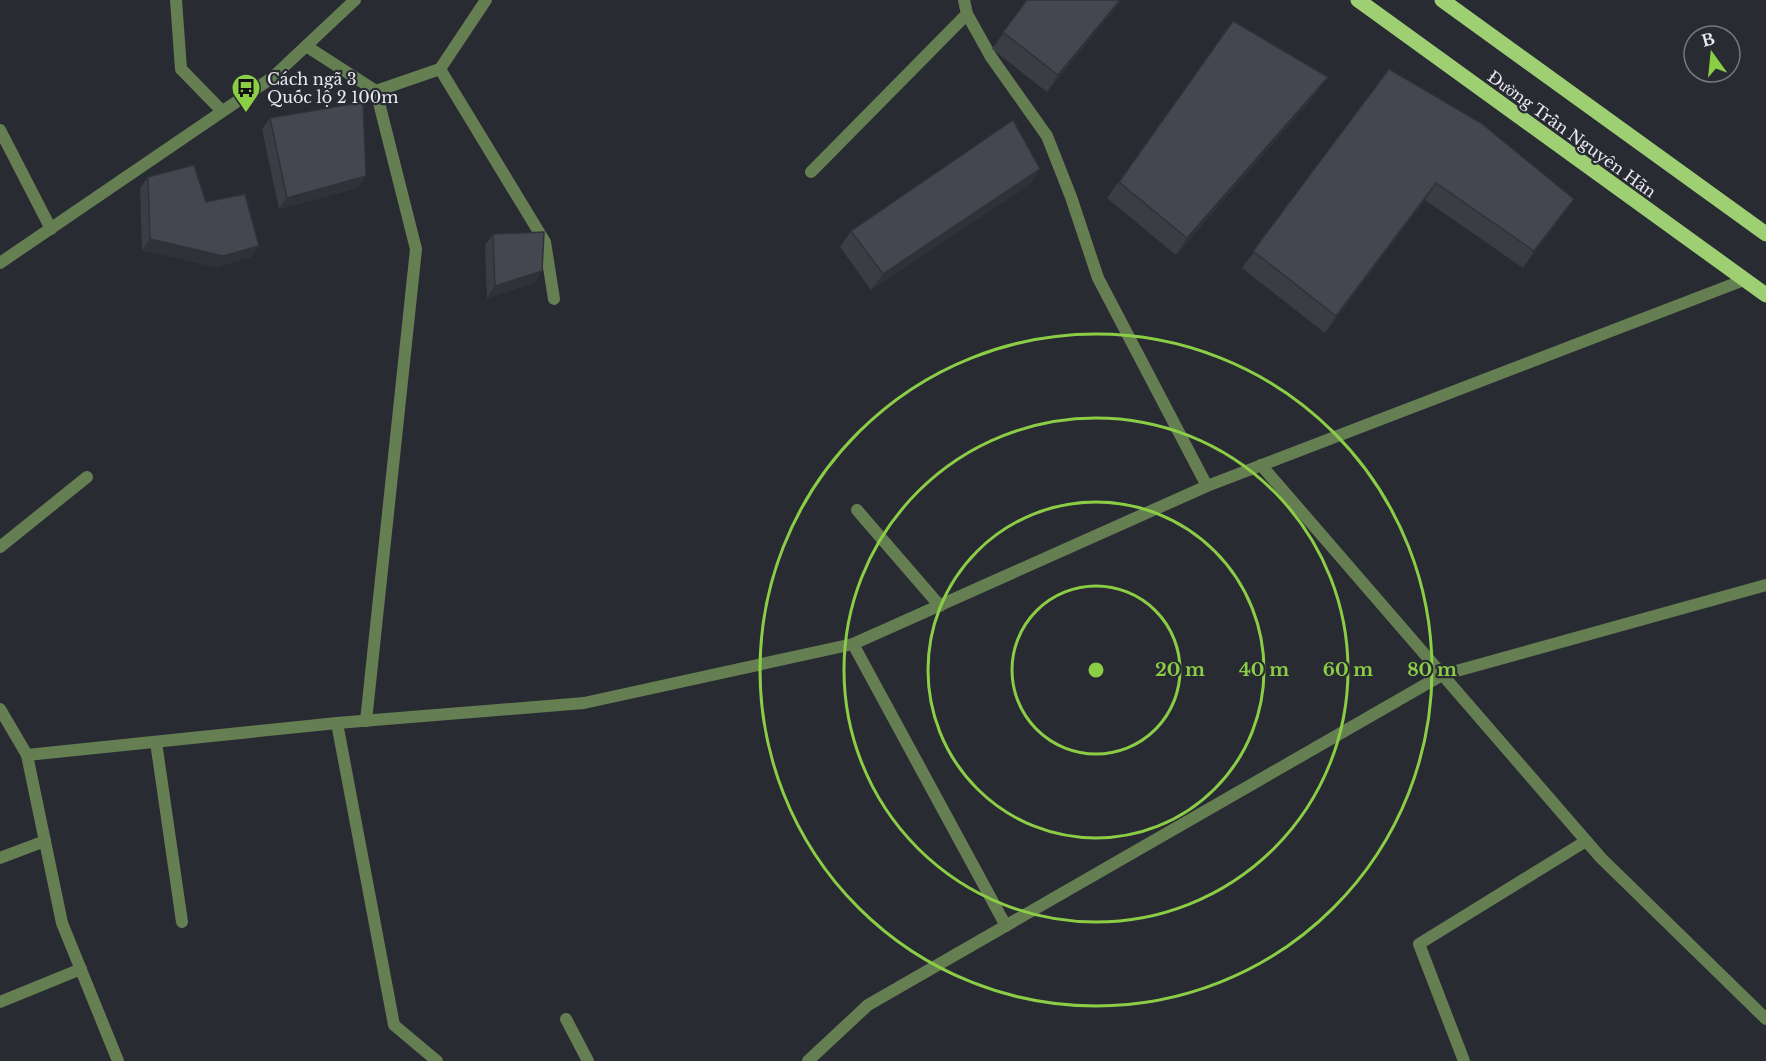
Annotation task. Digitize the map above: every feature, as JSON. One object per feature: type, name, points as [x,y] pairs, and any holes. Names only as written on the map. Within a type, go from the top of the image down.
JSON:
[{"type":"main road","name":"Đường Trần Nguyên Hãn","points":[[1358,0],[1766,295]]},
{"type":"main road","name":"Đường Trần Nguyên Hãn","points":[[1442,0],[1766,234]]},
{"type":"street","points":[[176,0],[181,69],[222,111]]},
{"type":"street","points":[[0,263],[273,76],[355,0]]},
{"type":"street","points":[[376,91],[440,69],[486,0]]},
{"type":"street","points":[[964,0],[967,14],[991,57],[1047,136],[1071,197],[1098,278],[1207,486]]},
{"type":"street","points":[[811,172],[967,14]]},
{"type":"street","points":[[306,46],[376,91],[416,249],[366,721]]},
{"type":"street","points":[[440,69],[545,242],[554,299]]},
{"type":"street","points":[[0,130],[51,229]]},
{"type":"street","points":[[27,755],[337,723],[584,703],[853,644],[1207,486],[1744,280]]},
{"type":"street","points":[[1261,465],[1601,858],[1766,1020]]},
{"type":"street","points":[[0,547],[87,477]]},
{"type":"street","points":[[856,510],[940,606]]},
{"type":"street","points":[[808,1061],[868,1005],[1442,675],[1766,585]]},
{"type":"street","points":[[853,644],[1006,926]]},
{"type":"street","points":[[0,709],[27,755],[62,923],[118,1061]]},
{"type":"street","points":[[337,723],[394,1025],[437,1061]]},
{"type":"street","points":[[156,742],[182,922]]},
{"type":"street","points":[[0,858],[45,841]]},
{"type":"street","points":[[1464,1061],[1419,944],[1586,841]]},
{"type":"street","points":[[0,1002],[81,969]]},
{"type":"street","points":[[566,1019],[588,1061]]},
{"type":"building","points":[[1027,0],[1120,0],[1058,75],[1003,32]]},
{"type":"building","points":[[1233,21],[1328,77],[1187,238],[1119,182]]},
{"type":"building","points":[[1389,69],[1481,123],[1574,199],[1534,251],[1436,183],[1336,316],[1253,251]]},
{"type":"building","points":[[363,102],[366,176],[287,198],[270,118]]},
{"type":"building","points":[[1013,120],[1040,169],[883,274],[851,231]]},
{"type":"building","points":[[194,165],[206,202],[245,194],[259,246],[223,256],[150,239],[148,177]]},
{"type":"building","points":[[544,232],[542,271],[495,286],[493,234]]},
{"type":"place","name":"Cách ngã 3 Quốc lộ 2 100m","points":[[246,114]]}]
